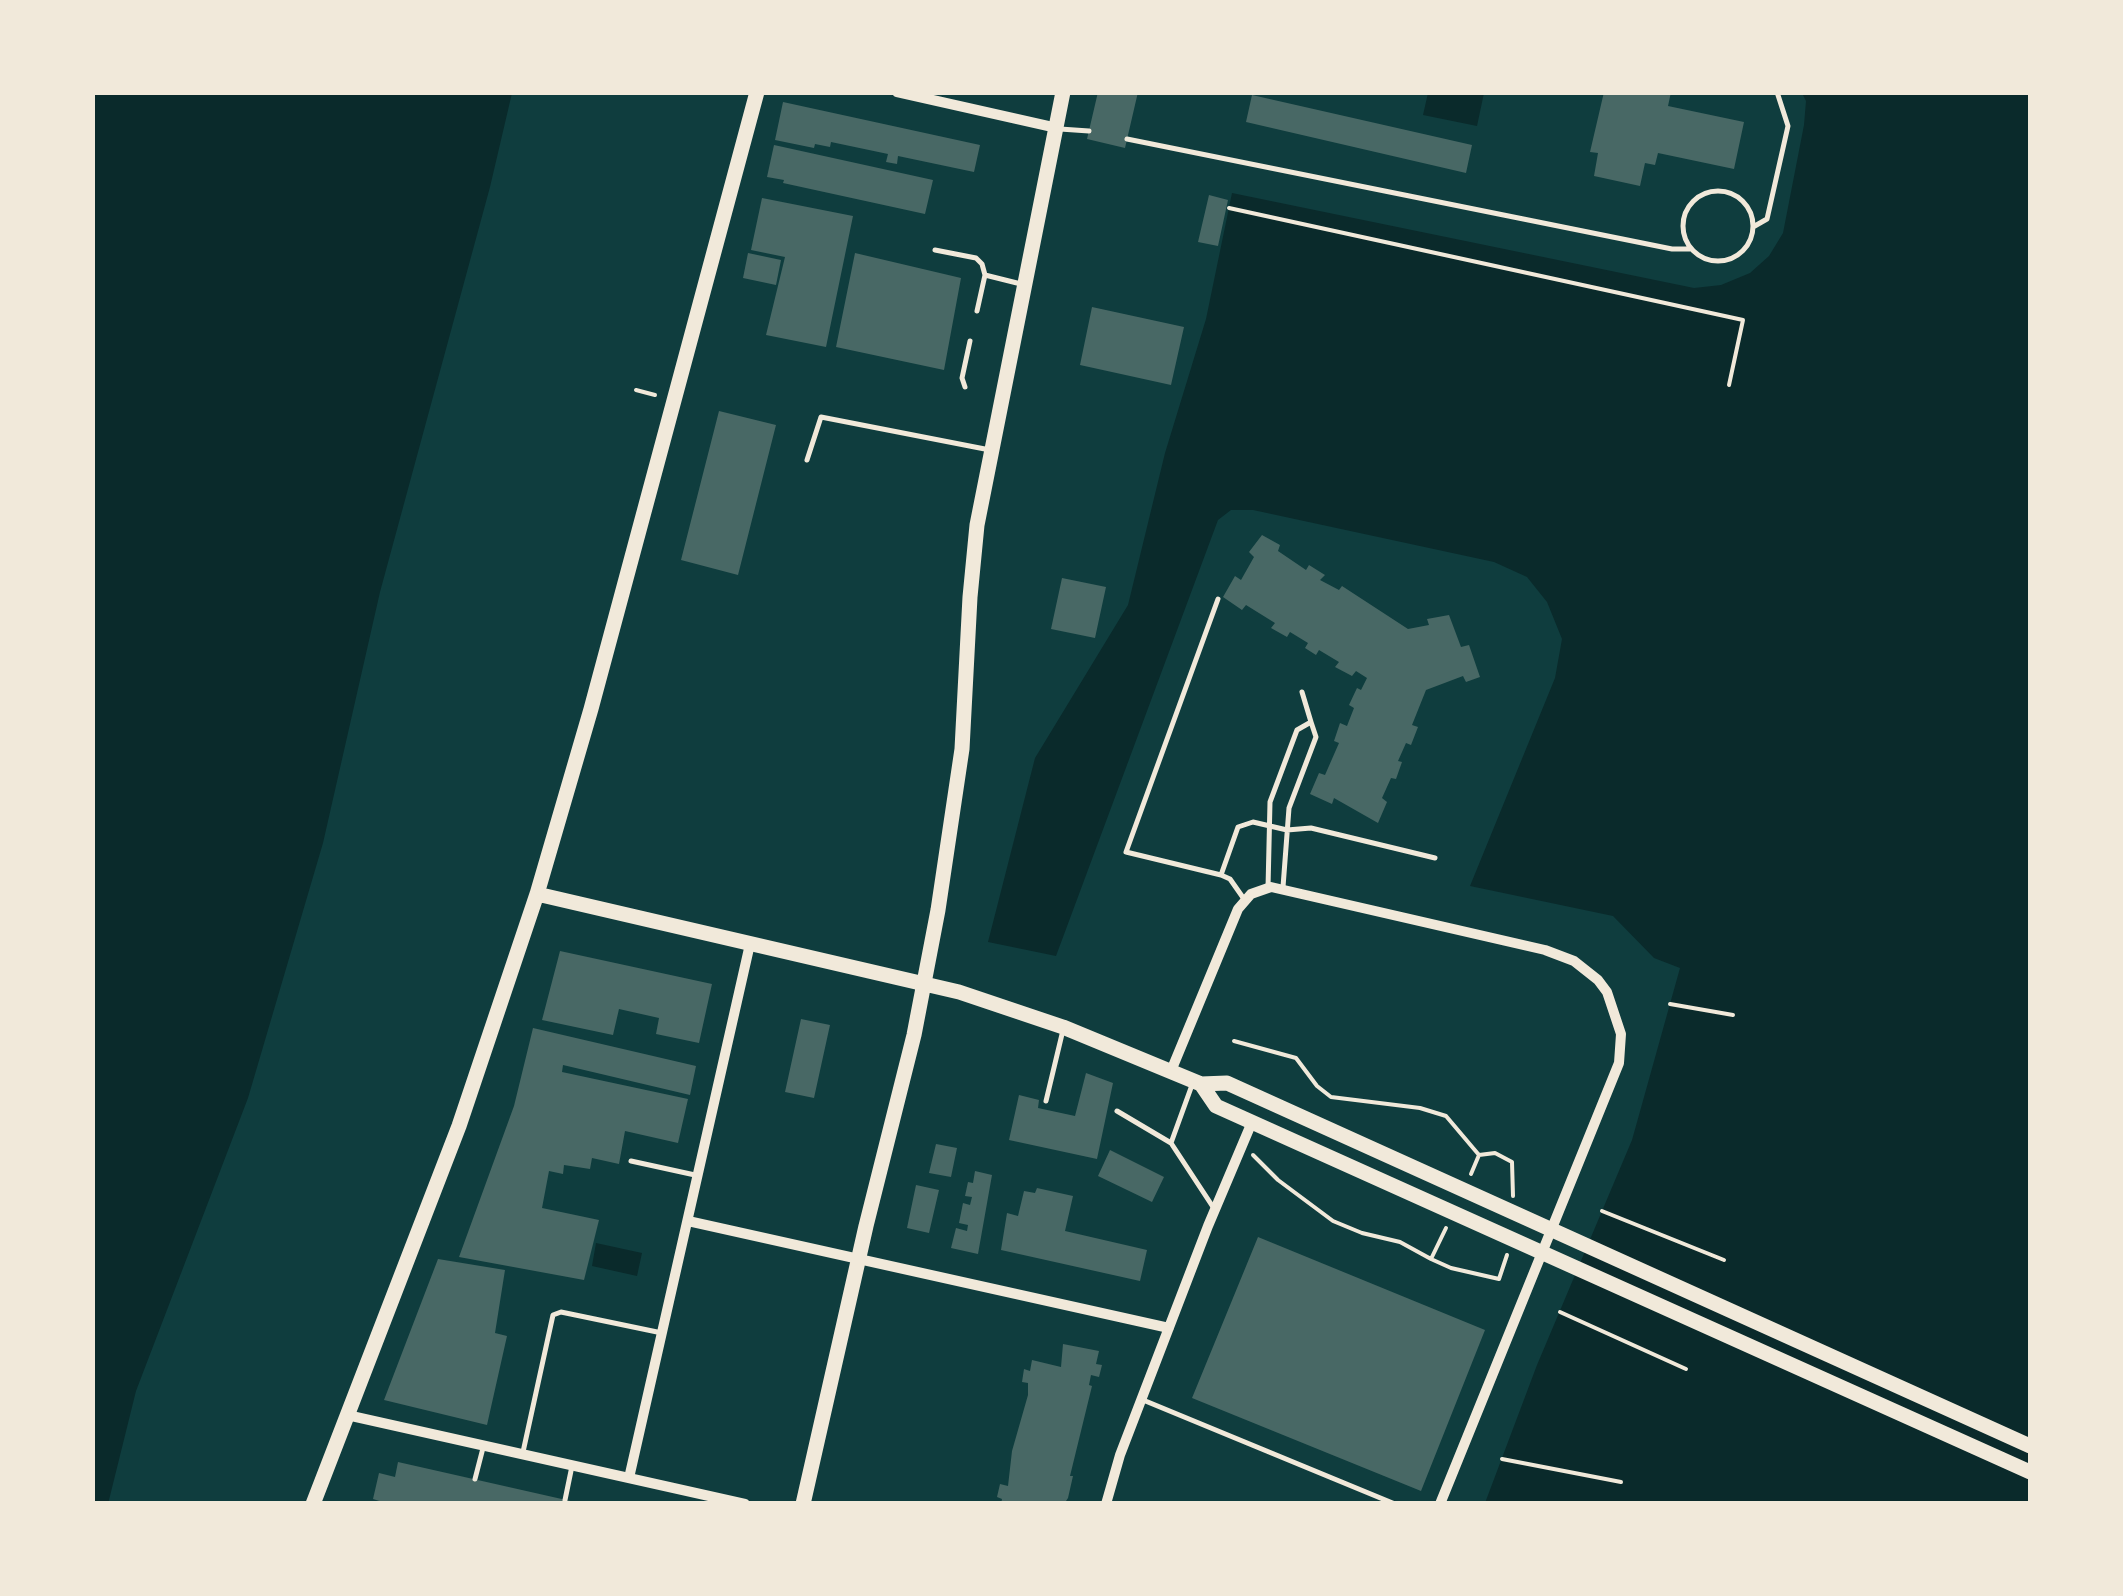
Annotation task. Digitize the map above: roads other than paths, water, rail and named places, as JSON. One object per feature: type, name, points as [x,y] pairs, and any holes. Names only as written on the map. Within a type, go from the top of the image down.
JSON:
[{"type":"main road","points":[[313,1504],[458,1126],[537,894],[757,92]]},
{"type":"main road","points":[[803,1504],[924,984],[958,780],[972,561],[990,450],[1064,92]]},
{"type":"main road","points":[[537,894],[924,984],[1063,1027],[1197,1083],[1227,1083],[2030,1446]]},
{"type":"main road","points":[[1197,1083],[1216,1106],[2030,1472]]},
{"type":"street","points":[[897,92],[1057,128]]},
{"type":"street","points":[[1170,1071],[1234,917],[1244,900],[1268,888],[1283,887],[1562,955],[1598,980],[1618,1021],[1621,1050],[1614,1078],[1440,1504]]},
{"type":"street","points":[[629,1478],[750,944]]},
{"type":"street","points":[[1106,1504],[1214,1210],[1252,1122]]},
{"type":"street","points":[[688,1221],[1169,1328]]},
{"type":"street","points":[[348,1415],[746,1504]]},
{"type":"lane","points":[[1753,227],[1767,219],[1788,126],[1778,92]]},
{"type":"lane","points":[[1057,128],[1089,131]]},
{"type":"lane","points":[[1127,139],[1672,250],[1692,249]]},
{"type":"lane","points":[[1711,191],[1734,194],[1744,201],[1753,227],[1750,243],[1734,258],[1712,260],[1692,249],[1685,238],[1684,214],[1690,204],[1711,191]]},
{"type":"lane","points":[[936,250],[976,258],[982,264],[984,275],[977,311]]},
{"type":"lane","points":[[984,275],[1024,285]]},
{"type":"lane","points":[[964,387],[962,378],[970,341]]},
{"type":"lane","points":[[807,460],[821,417],[990,450]]},
{"type":"lane","points":[[1218,600],[1126,852],[1221,875],[1230,879],[1244,900]]},
{"type":"lane","points":[[1283,887],[1289,808],[1316,737],[1302,692]]},
{"type":"lane","points":[[1268,888],[1270,802],[1297,730],[1311,722]]},
{"type":"lane","points":[[1221,875],[1238,826],[1253,822],[1287,830],[1311,828],[1435,858]]},
{"type":"lane","points":[[1046,1101],[1063,1027]]},
{"type":"lane","points":[[1172,1143],[1197,1083]]},
{"type":"lane","points":[[1117,1111],[1172,1143],[1214,1210]]},
{"type":"lane","points":[[630,1161],[698,1175]]},
{"type":"lane","points":[[522,1455],[553,1315],[561,1312],[662,1333]]},
{"type":"lane","points":[[1142,1399],[1395,1504]]},
{"type":"lane","points":[[474,1479],[484,1446]]},
{"type":"lane","points":[[565,1500],[572,1466]]},
{"type":"water","points":[[92,93],[512,93],[380,592],[323,843],[248,1098],[136,1391],[108,1504],[92,1503]]},
{"type":"water","points":[[1428,93],[1484,93],[1477,126],[1423,115]]},
{"type":"water","points":[[1802,93],[2030,93],[2030,1503],[1485,1503],[1537,1365],[1632,1140],[1680,968],[1654,958],[1613,916],[1470,886],[1555,678],[1562,639],[1547,602],[1527,577],[1494,562],[1253,510],[1231,510],[1218,520],[1056,956],[988,942],[1035,758],[1128,605],[1165,453],[1206,319],[1232,193],[1694,288],[1721,285],[1750,273],[1769,256],[1783,233],[1804,125],[1806,101]]},
{"type":"water","points":[[596,1243],[642,1253],[637,1276],[592,1266]]}]
